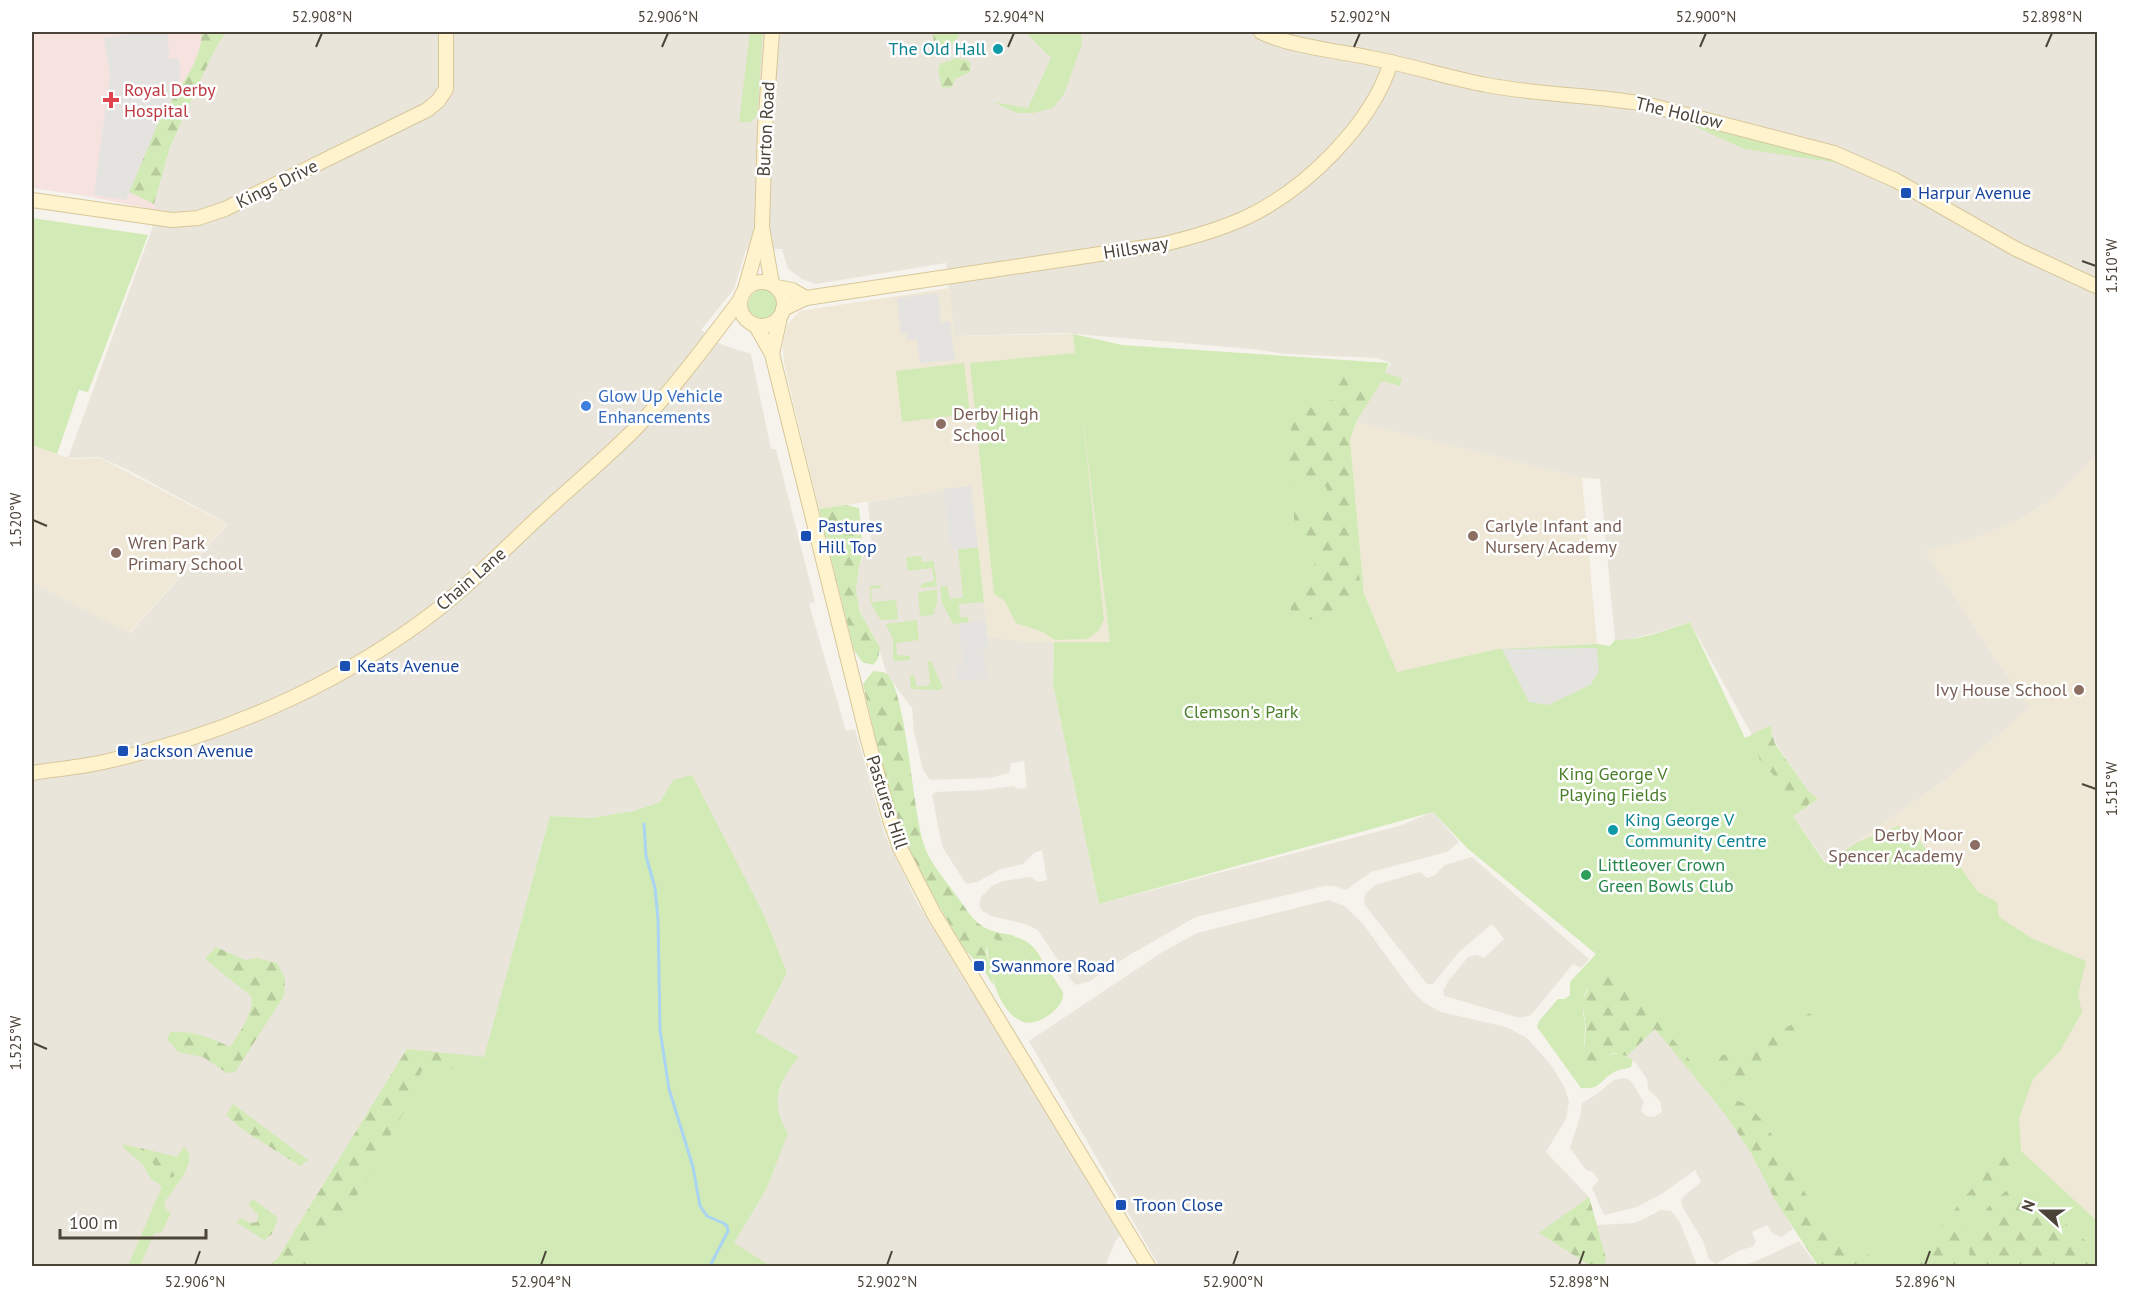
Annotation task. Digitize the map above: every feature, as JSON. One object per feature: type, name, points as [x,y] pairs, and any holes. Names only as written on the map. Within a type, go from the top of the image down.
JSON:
[{"type":"street","name":"Kings Drive","points":[[32,200],[172,220],[204,217],[232,206],[427,110],[438,101],[446,89],[446,32]]},
{"type":"street","name":"Burton Road","points":[[772,32],[765,128],[762,227],[774,286]]},
{"type":"street","name":"The Hollow","points":[[1261,32],[1289,41],[1486,85],[1645,104],[1834,153],[1895,180],[2008,245],[2097,287]]},
{"type":"street","name":"Hillsway","points":[[782,313],[806,298],[1160,245],[1214,231],[1269,205],[1313,172],[1352,133],[1376,99],[1391,62]]},
{"type":"street","name":"Burton Road","points":[[742,295],[762,227]]},
{"type":"street","points":[[759,282],[774,286],[784,300],[782,313],[774,323],[765,326],[753,324],[741,313],[742,295],[759,282]]},
{"type":"street","name":"Hillsway","points":[[774,286],[792,290],[806,298]]},
{"type":"street","name":"Chain Lane","points":[[32,773],[106,761],[171,744],[222,727],[303,693],[385,647],[471,581],[632,432],[674,385],[742,295]]},
{"type":"street","name":"Pastures Hill","points":[[772,354],[782,313]]},
{"type":"street","name":"Chain Lane","points":[[713,336],[729,326],[753,324]]},
{"type":"street","name":"Pastures Hill","points":[[753,324],[772,354],[870,751],[900,848],[934,914],[1148,1266]]},
{"type":"shaded area","name":"Royal Derby Hospital","points":[[32,32],[226,32],[213,53],[170,147],[154,204],[155,210],[32,188]]},
{"type":"shaded area","points":[[140,32],[168,32],[169,59],[179,59],[180,75],[176,93],[159,121],[126,200],[94,195],[110,75],[104,38]]},
{"type":"shaded area","points":[[226,32],[2097,32],[2097,454],[2056,497],[2018,520],[1976,538],[1926,552],[1998,663],[2031,707],[1944,781],[1826,863],[1793,816],[1818,799],[1809,793],[1773,739],[1771,726],[1752,735],[1690,622],[1622,641],[1615,640],[1600,479],[1582,478],[1356,422],[1391,363],[1377,358],[1286,354],[1063,333],[954,336],[946,263],[816,284],[802,279],[788,269],[782,249],[746,249],[734,289],[701,330],[720,344],[751,354],[771,449],[776,449],[815,602],[809,604],[846,731],[855,729],[885,835],[917,902],[1005,1041],[1120,1236],[1105,1266],[771,1266],[733,1243],[766,1190],[787,1133],[778,1118],[777,1099],[785,1074],[799,1057],[756,1033],[787,973],[757,902],[673,780],[660,802],[634,811],[591,818],[550,816],[484,1058],[407,1049],[278,1258],[270,1266],[32,1266],[32,582],[130,633],[228,524],[128,470],[99,457],[68,458],[152,229],[154,204],[170,147],[213,53]]},
{"type":"shaded area","name":"Derby High School","points":[[950,288],[954,336],[1073,334],[1110,642],[1027,642],[988,637],[971,486],[819,509],[784,363],[783,344],[787,325],[800,311]]},
{"type":"shaded area","points":[[938,293],[941,322],[950,321],[955,360],[920,363],[917,339],[907,340],[906,333],[901,334],[897,298]]},
{"type":"shaded area","name":"Carlyle Infant and Nursery Academy","points":[[1356,422],[1582,478],[1597,644],[1497,649],[1397,672],[1364,594],[1350,440]]},
{"type":"shaded area","name":"Wren Park Primary School","points":[[32,445],[71,459],[100,458],[227,524],[129,633],[32,582]]},
{"type":"shaded area","name":"Derby Moor Spencer Academy","points":[[2097,454],[2097,1237],[2011,1165],[1826,863],[1944,781],[2030,707],[1998,663],[1925,551],[1976,538],[2018,520],[2056,497]]},
{"type":"shaded area","points":[[971,486],[988,637],[1054,642],[1053,684],[1099,904],[1399,826],[1433,812],[1459,842],[1447,852],[1371,872],[1346,890],[1324,886],[1196,917],[1131,954],[1090,981],[1076,985],[1038,930],[1025,924],[991,916],[982,911],[979,905],[981,897],[992,886],[1003,881],[1030,877],[1038,882],[1047,880],[1042,850],[1034,853],[1023,864],[1001,869],[977,882],[966,884],[941,841],[932,795],[935,792],[1027,787],[1024,761],[1011,763],[1009,773],[990,778],[930,780],[923,770],[914,732],[912,708],[887,675],[877,642],[858,605],[856,590],[859,566],[871,540],[868,502]]},
{"type":"shaded area","points":[[971,486],[978,547],[951,550],[943,489]]},
{"type":"shaded area","points":[[986,621],[988,647],[983,649],[987,679],[957,681],[957,668],[963,667],[959,624]]},
{"type":"shaded area","points":[[1597,648],[1599,672],[1590,685],[1548,705],[1529,702],[1502,649]]},
{"type":"shaded area","points":[[1472,857],[1589,959],[1581,968],[1573,964],[1531,1015],[1520,1018],[1444,996],[1443,990],[1449,980],[1469,956],[1477,955],[1484,958],[1504,939],[1492,924],[1459,952],[1433,984],[1427,984],[1364,904],[1365,894],[1375,885],[1420,872],[1427,878],[1435,875],[1445,865]]},
{"type":"shaded area","points":[[1328,900],[1345,906],[1363,924],[1409,987],[1423,1002],[1441,1012],[1506,1027],[1527,1038],[1551,1065],[1564,1086],[1569,1101],[1566,1119],[1546,1152],[1589,1197],[1597,1225],[1635,1223],[1661,1210],[1671,1211],[1680,1222],[1697,1266],[1159,1266],[1029,1041],[1164,951],[1197,933]]},
{"type":"shaded area","points":[[1655,1028],[1725,1114],[1751,1153],[1793,1229],[1782,1237],[1773,1234],[1767,1225],[1752,1232],[1756,1242],[1752,1247],[1740,1250],[1716,1264],[1709,1259],[1703,1241],[1681,1201],[1701,1182],[1695,1170],[1663,1193],[1637,1207],[1604,1215],[1592,1188],[1599,1180],[1593,1172],[1586,1170],[1570,1148],[1582,1103],[1614,1080],[1625,1078],[1631,1081],[1644,1102],[1641,1110],[1646,1116],[1654,1117],[1662,1112],[1660,1101],[1648,1089],[1647,1079],[1633,1060],[1627,1056]]},
{"type":"shaded area","points":[[1799,1241],[1817,1266],[1741,1266],[1759,1260]]},
{"type":"green space","points":[[201,32],[226,32],[213,53],[170,147],[154,204],[129,192],[163,113],[186,79],[198,55]]},
{"type":"green space","points":[[750,32],[763,32],[757,115],[751,122],[739,122]]},
{"type":"green space","points":[[933,32],[957,32],[959,36],[946,52],[935,56]]},
{"type":"green space","points":[[1021,32],[1081,32],[1082,44],[1064,94],[1053,108],[1033,113],[1017,113],[993,102],[1028,108],[1051,58],[1027,34]]},
{"type":"green space","points":[[957,58],[971,63],[970,72],[955,79],[952,87],[942,88],[938,70],[940,64]]},
{"type":"green space","points":[[1669,114],[1829,154],[1846,164],[1744,149]]},
{"type":"green space","points":[[32,218],[148,235],[88,392],[79,390],[57,454],[32,445]]},
{"type":"green space","points":[[763,290],[769,291],[777,299],[777,311],[769,319],[763,320],[757,319],[749,311],[748,305],[749,299],[757,291]]},
{"type":"green space","points":[[1073,334],[1122,345],[1389,363],[1385,373],[1402,378],[1400,386],[1382,381],[1356,422],[1350,440],[1364,594],[1397,672],[1497,649],[1597,644],[1610,646],[1615,640],[1643,637],[1690,622],[1745,738],[1771,725],[1775,744],[1806,789],[1818,799],[1793,816],[1825,863],[1858,842],[1898,826],[1914,834],[1928,852],[1958,864],[1978,892],[1997,902],[1999,917],[2033,939],[2086,961],[2078,995],[2082,1012],[2060,1051],[2033,1079],[2019,1118],[2021,1151],[2097,1221],[2097,1266],[1819,1266],[1760,1159],[1660,1025],[1617,972],[1596,981],[1587,989],[1583,1002],[1584,1054],[1587,1062],[1620,1054],[1633,1060],[1631,1067],[1616,1071],[1597,1086],[1581,1088],[1537,1027],[1539,1021],[1558,999],[1565,999],[1570,995],[1570,982],[1596,954],[1467,848],[1433,812],[1099,904],[1053,684],[1054,642],[1110,642],[1082,411],[1104,620],[1098,631],[1087,639],[1055,640],[1043,632],[1016,623],[1004,600],[994,594],[970,363],[1075,353]]},
{"type":"green space","points":[[964,363],[970,414],[902,422],[896,371]]},
{"type":"green space","points":[[1339,369],[1349,386],[1366,380],[1369,399],[1349,433],[1349,475],[1355,552],[1362,593],[1354,610],[1318,619],[1298,620],[1292,614],[1286,587],[1296,592],[1302,576],[1310,574],[1315,564],[1306,534],[1294,526],[1294,506],[1322,506],[1327,488],[1317,478],[1303,487],[1295,483],[1290,468],[1289,439],[1291,428],[1301,414],[1340,397],[1318,384],[1320,374]]},
{"type":"green space","points":[[846,505],[859,508],[863,553],[856,590],[860,612],[880,648],[878,659],[873,665],[862,662],[854,650],[819,509]]},
{"type":"green space","points":[[978,547],[984,602],[959,604],[960,617],[968,617],[969,622],[953,624],[942,603],[940,587],[947,586],[950,599],[963,597],[958,549]]},
{"type":"green space","points":[[921,556],[922,562],[933,561],[937,586],[921,588],[921,584],[934,581],[932,568],[908,571],[906,557]]},
{"type":"green space","points":[[882,585],[880,588],[871,589],[872,602],[896,600],[898,619],[881,620],[873,608],[870,600],[870,586]]},
{"type":"green space","points":[[937,590],[937,603],[933,615],[920,616],[918,592]]},
{"type":"green space","points":[[917,620],[919,640],[896,643],[897,655],[910,656],[910,660],[893,661],[893,640],[886,624]]},
{"type":"green space","points":[[928,661],[931,661],[943,688],[940,690],[911,689],[910,675],[914,675],[917,687],[930,685]]},
{"type":"green space","points":[[873,671],[887,674],[900,704],[920,829],[930,858],[979,924],[992,931],[1013,935],[1028,942],[1042,960],[1032,963],[1025,959],[1031,954],[1025,947],[1009,946],[988,935],[986,953],[992,971],[993,985],[984,970],[965,950],[913,862],[902,837],[886,784],[863,684]]},
{"type":"green space","points":[[1772,734],[1775,744],[1812,796],[1803,810],[1793,812],[1790,808],[1789,792],[1779,787],[1772,773],[1761,765],[1755,742]]},
{"type":"green space","points":[[692,775],[766,919],[787,973],[756,1032],[799,1057],[786,1075],[778,1093],[779,1112],[788,1133],[766,1190],[734,1243],[771,1266],[270,1266],[278,1258],[407,1049],[484,1057],[550,816],[591,818],[634,811],[660,802],[673,780]]},
{"type":"green space","points":[[987,934],[1009,946],[1025,947],[1031,954],[1025,959],[1032,963],[1042,960],[1063,992],[1060,1004],[1048,1016],[1027,1023],[1012,1015],[1005,1006],[990,970]]},
{"type":"green space","points":[[216,947],[245,960],[257,958],[277,963],[285,978],[284,996],[235,1072],[227,1073],[203,1057],[178,1052],[167,1039],[170,1032],[194,1033],[230,1047],[245,1024],[252,997],[205,959]]},
{"type":"green space","points":[[1608,970],[1617,972],[1717,1093],[1745,1104],[1759,1117],[1777,1142],[1810,1200],[1825,1221],[1849,1242],[1886,1266],[1818,1266],[1774,1198],[1751,1153],[1725,1114],[1655,1029],[1627,1056],[1613,1053],[1600,1061],[1587,1062],[1583,1059],[1586,1028],[1582,1002],[1590,984]]},
{"type":"green space","points":[[1815,1010],[1829,1014],[1731,1090],[1716,1074],[1718,1061],[1722,1055],[1750,1050]]},
{"type":"green space","points":[[407,1049],[459,1055],[460,1058],[452,1069],[434,1066],[422,1070],[408,1104],[351,1206],[306,1266],[269,1266],[278,1258]]},
{"type":"green space","points":[[233,1104],[308,1160],[300,1166],[243,1130],[226,1115]]},
{"type":"green space","points":[[122,1144],[177,1157],[184,1147],[189,1159],[184,1175],[164,1203],[166,1209],[171,1213],[161,1233],[155,1233],[153,1236],[140,1266],[128,1266],[162,1186],[150,1177]]},
{"type":"green space","points":[[140,1148],[177,1157],[182,1150],[187,1153],[187,1160],[172,1178],[158,1169]]},
{"type":"green space","points":[[2001,1153],[2011,1165],[1969,1218],[1964,1230],[1962,1259],[1957,1266],[1913,1266],[1917,1249],[1934,1235]]},
{"type":"green space","points":[[2014,1185],[2022,1186],[2097,1251],[2097,1266],[1967,1266],[1970,1262],[1971,1238],[1980,1218],[1995,1200]]},
{"type":"green space","points":[[1589,1197],[1606,1258],[1604,1266],[1591,1266],[1539,1233]]},
{"type":"green space","points":[[254,1200],[278,1218],[272,1234],[264,1240],[236,1222],[242,1218],[250,1223],[257,1222],[258,1215],[249,1205],[249,1202]]},
{"type":"waterway","points":[[644,824],[646,856],[655,888],[658,919],[660,1030],[669,1089],[693,1167],[700,1206],[707,1216],[727,1226],[728,1231],[710,1266]]},
{"type":"place","name":"The Old Hall","points":[[998,49]]},
{"type":"place","name":"Royal Derby Hospital","points":[[111,100]]},
{"type":"place","name":"Harpur Avenue","points":[[1906,193]]},
{"type":"place","name":"Glow Up Vehicle Enhancements","points":[[586,406]]},
{"type":"place","name":"Derby High School","points":[[941,424]]},
{"type":"place","name":"Pastures Hill Top","points":[[806,536]]},
{"type":"place","name":"Carlyle Infant and Nursery Academy","points":[[1473,536]]},
{"type":"place","name":"Wren Park Primary School","points":[[116,553]]},
{"type":"place","name":"Keats Avenue","points":[[345,666]]},
{"type":"place","name":"Ivy House School","points":[[2079,690]]},
{"type":"place","name":"Jackson Avenue","points":[[123,751]]},
{"type":"place","name":"King George V Community Centre","points":[[1613,830]]},
{"type":"place","name":"Derby Moor Spencer Academy","points":[[1975,845]]},
{"type":"place","name":"Littleover Crown Green Bowls Club","points":[[1586,875]]},
{"type":"place","name":"Swanmore Road","points":[[979,966]]},
{"type":"place","name":"Troon Close","points":[[1121,1205]]},
{"type":"park label","name":"Clemson's Park","points":[[1241,712]]},
{"type":"park label","name":"King George V Playing Fields","points":[[1613,784]]}]
